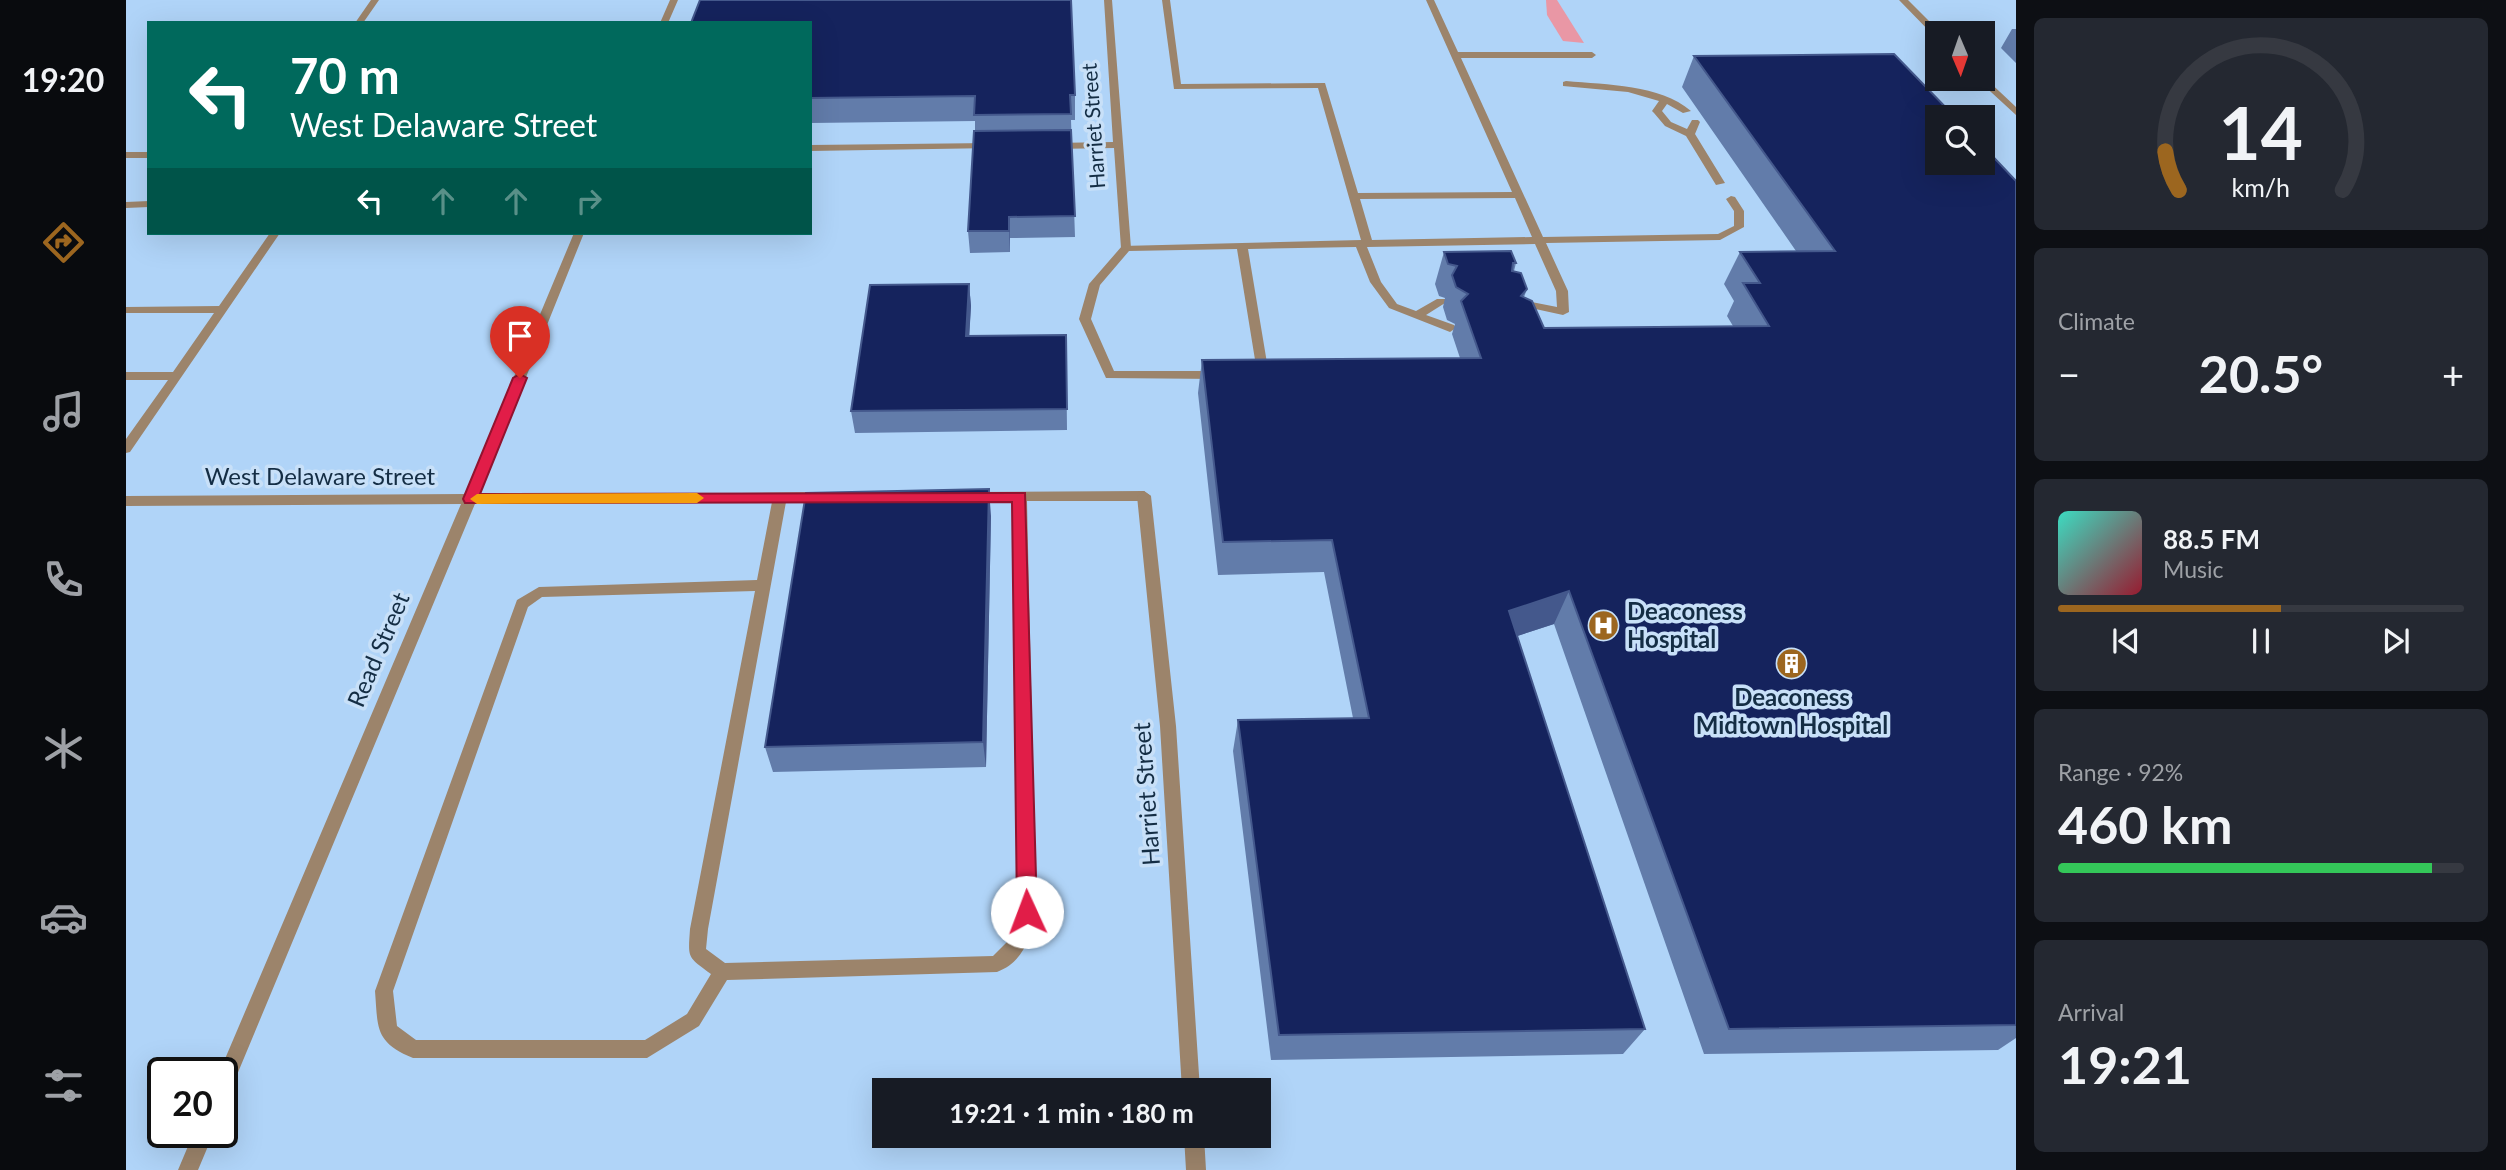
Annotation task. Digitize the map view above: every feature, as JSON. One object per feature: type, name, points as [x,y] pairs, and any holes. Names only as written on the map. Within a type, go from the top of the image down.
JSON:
[{"type":"street","points":[[360,21],[375,0]]},
{"type":"street","points":[[665,21],[674,0]]},
{"type":"street","name":"Harriet Street","points":[[1108,0],[1126,248]]},
{"type":"street","points":[[1166,0],[1177,87],[1322,85],[1376,282],[1393,306],[1450,328]]},
{"type":"street","points":[[1430,0],[1562,291],[1563,312]]},
{"type":"street","points":[[1903,0],[1925,22]]},
{"type":"street","points":[[1455,55],[1591,55]]},
{"type":"street","points":[[1566,84],[1638,90],[1666,97],[1686,111]]},
{"type":"street","points":[[1994,91],[2016,112]]},
{"type":"street","points":[[1666,97],[1657,111],[1668,124],[1690,134],[1720,183]]},
{"type":"street","points":[[1690,134],[1695,122]]},
{"type":"street","points":[[1038,146],[1118,145]]},
{"type":"street","points":[[812,148],[998,146]]},
{"type":"street","points":[[126,155],[147,155]]},
{"type":"street","points":[[1353,196],[1518,195]]},
{"type":"street","points":[[1235,375],[1110,375],[1085,319],[1095,284],[1126,248],[1720,237],[1740,227],[1739,211],[1731,199]]},
{"type":"street","points":[[126,205],[147,204]]},
{"type":"street","points":[[127,445],[274,235]]},
{"type":"street","name":"Read Street","points":[[235,1057],[578,235]]},
{"type":"street","points":[[1242,246],[1263,375],[1249,375]]},
{"type":"street","points":[[1508,300],[1563,312]]},
{"type":"street","points":[[1416,316],[1441,301]]},
{"type":"street","points":[[126,310],[223,309]]},
{"type":"street","points":[[1541,320],[1563,312]]},
{"type":"street","points":[[126,376],[177,376]]},
{"type":"street","name":"Harriet Street","points":[[1020,497],[1144,496],[1168,726],[1190,1078]]},
{"type":"street","name":"West Delaware Street","points":[[126,501],[834,497]]},
{"type":"street","points":[[780,498],[699,929],[697,953],[722,972],[997,964],[1021,940],[1027,912],[1020,497],[953,497]]},
{"type":"street","points":[[722,972],[693,1020],[647,1049],[412,1049],[388,1031],[384,991],[522,604],[539,592],[764,585]]},
{"type":"street","points":[[188,1170],[197,1148]]},
{"type":"street","points":[[1195,1148],[1196,1170]]},
{"type":"shaded area","points":[[1546,0],[1557,0],[1584,43],[1563,41],[1547,15]]},
{"type":"building","points":[[700,0],[1071,0],[1075,95],[1070,95],[1071,114],[974,115],[975,96],[812,98],[812,21],[692,21]]},
{"type":"building","name":"Deaconess Midtown Hospital","points":[[1894,54],[1925,86],[1925,91],[1930,91],[1943,105],[1925,105],[1925,175],[1995,175],[1995,159],[2016,181],[2016,1025],[1729,1029],[1569,591],[1509,611],[1645,1029],[1279,1035],[1238,720],[1369,718],[1332,540],[1223,542],[1202,360],[1481,358],[1461,301],[1468,294],[1456,287],[1452,275],[1457,266],[1448,264],[1444,252],[1511,251],[1516,263],[1513,263],[1512,271],[1521,273],[1527,289],[1521,296],[1532,301],[1544,328],[1769,326],[1743,283],[1760,283],[1740,252],[1835,251],[1694,56]]},
{"type":"building","points":[[1071,130],[1075,216],[1009,217],[1009,231],[968,231],[974,131]]},
{"type":"building","points":[[969,284],[966,336],[1066,335],[1067,409],[851,411],[870,285]]},
{"type":"building","points":[[989,489],[983,742],[765,747],[806,493]]},
{"type":"slow traffic","points":[[477,499],[697,498]]},
{"type":"place","name":"Deaconess Hospital","points":[[1604,626]]},
{"type":"place","name":"Deaconess Midtown Hospital","points":[[1792,664]]},
{"type":"route","points":[[520,378],[470,499],[1020,497],[1027,912]]}]
